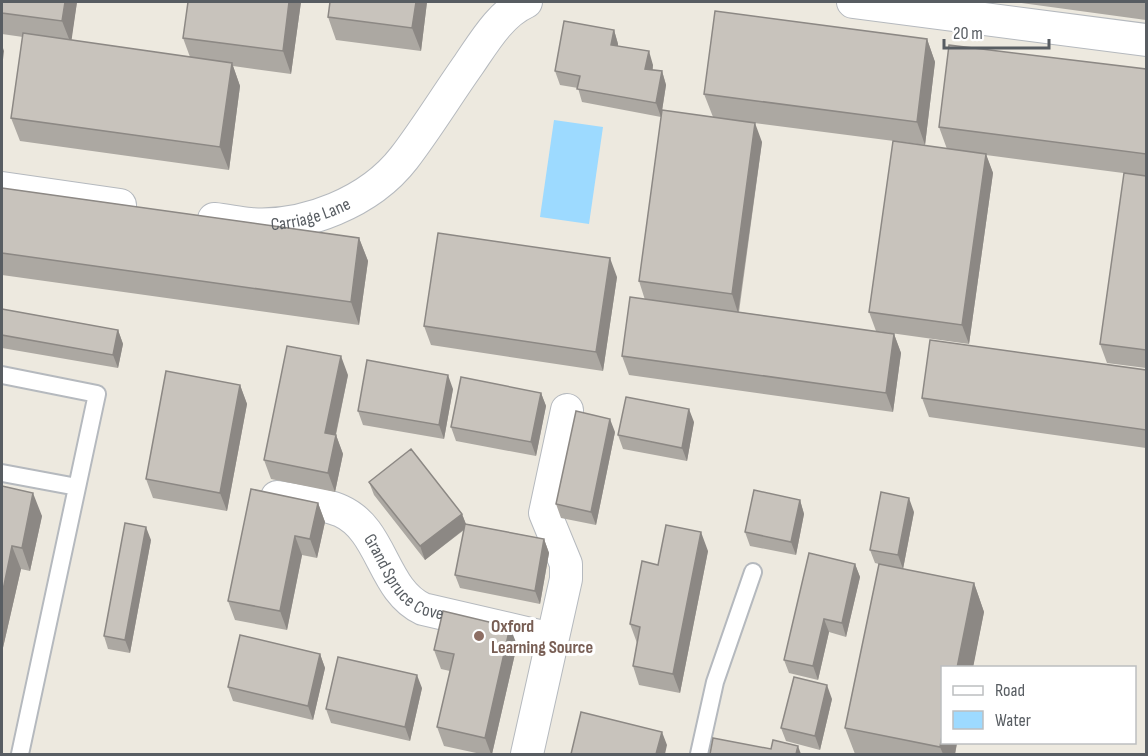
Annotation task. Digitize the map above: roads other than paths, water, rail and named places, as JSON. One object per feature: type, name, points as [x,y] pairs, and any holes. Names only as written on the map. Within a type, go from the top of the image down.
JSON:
[{"type":"street","points":[[854,2],[1146,40]]},
{"type":"street","name":"Carriage Lane","points":[[183,214],[251,224],[297,221],[343,204],[372,189],[402,160],[486,39],[518,3]]},
{"type":"street","points":[[2,188],[149,209]]},
{"type":"street","points":[[527,754],[566,579],[566,564],[544,513],[567,410]]},
{"type":"street","name":"Grand Spruce Cove","points":[[268,495],[340,510],[354,519],[366,533],[408,602],[423,609],[552,639]]},
{"type":"lane","points":[[2,375],[97,394],[20,754]]},
{"type":"lane","points":[[2,473],[77,487]]},
{"type":"lane","points":[[699,754],[715,682],[753,572]]},
{"type":"water","points":[[554,120],[603,127],[589,224],[540,217]]},
{"type":"place","name":"Oxford Learning Source","points":[[479,636]]}]
